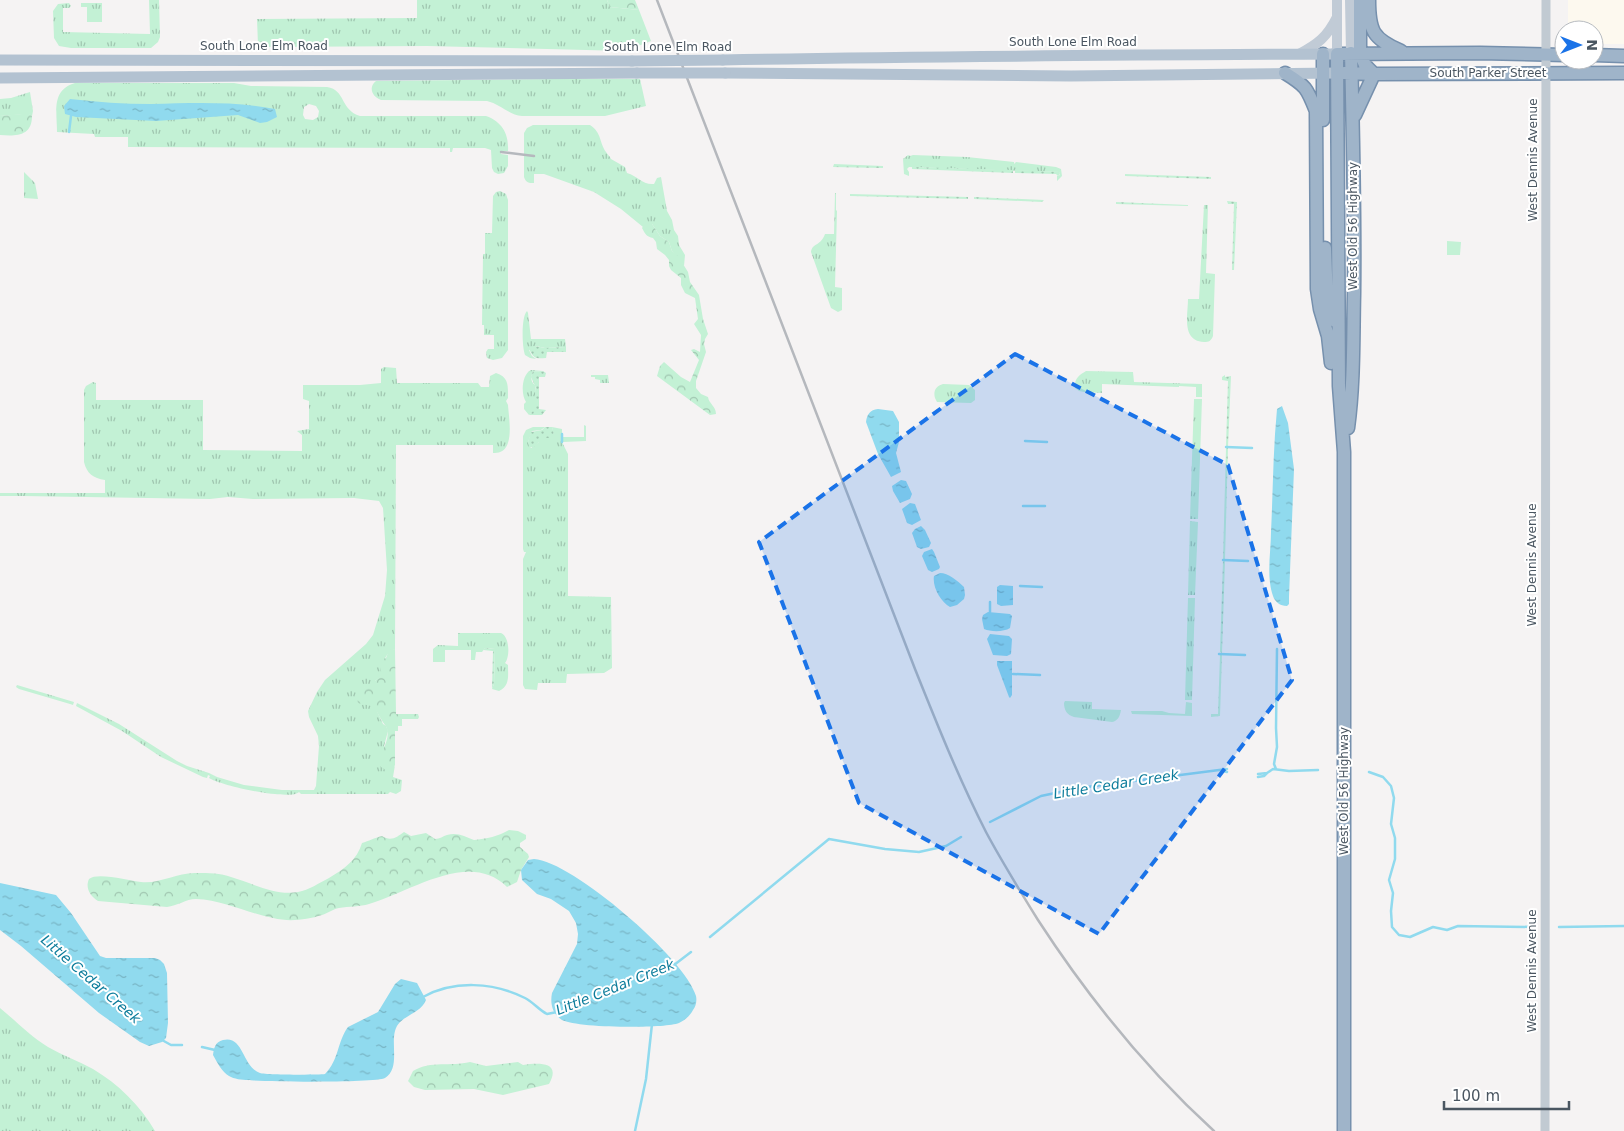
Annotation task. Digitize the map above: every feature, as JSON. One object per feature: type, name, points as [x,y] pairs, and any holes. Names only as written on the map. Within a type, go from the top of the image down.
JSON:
[{"type":"highway","points":[[1352,124],[1360,102],[1374,74],[1356,53],[1360,0]]},
{"type":"highway","points":[[1369,0],[1371,24],[1378,39],[1406,53]]},
{"type":"highway","name":"West Old 56 Highway","points":[[1344,452],[1350,409],[1352,357],[1354,243],[1351,73],[1356,53]]},
{"type":"highway","points":[[1322,54],[1327,302],[1338,330],[1352,357]]},
{"type":"highway","name":"South Parker Street","points":[[1337,54],[1554,55]]},
{"type":"highway","name":"West Old 56 Highway","points":[[1337,54],[1338,386],[1344,452],[1344,1131]]},
{"type":"highway","points":[[1604,55],[1624,56]]},
{"type":"highway","name":"South Parker Street","points":[[1337,73],[1624,73]]},
{"type":"highway","points":[[1285,74],[1308,90],[1316,111],[1317,289],[1320,309],[1328,336],[1334,406],[1344,452]]},
{"type":"main road","name":"West Old 56 Highway","points":[[1337,0],[1337,54]]},
{"type":"main road","name":"West Old 56 Highway","points":[[1350,0],[1356,53]]},
{"type":"main road","points":[[1299,54],[1322,40],[1330,32],[1337,17]]},
{"type":"main road","name":"South Lone Elm Road","points":[[0,60],[632,61],[910,56],[1072,57],[1337,54]]},
{"type":"main road","name":"South Lone Elm Road","points":[[0,78],[636,73],[1062,76],[1337,73]]},
{"type":"street","name":"West Dennis Avenue","points":[[1545,1131],[1546,0]]},
{"type":"highlighted area","points":[[1015,354],[1228,465],[1292,680],[1099,934],[859,803],[759,542]]},
{"type":"shaded area","points":[[1568,0],[1624,0],[1624,44],[1604,44],[1604,20],[1568,20]]},
{"type":"green space","points":[[149,0],[159,0],[160,37],[158,42],[151,48],[71,48],[59,46],[54,38],[53,11],[58,4],[69,3],[71,6],[69,8],[63,8],[63,32],[150,34]]},
{"type":"green space","points":[[417,0],[607,0],[610,7],[639,10],[651,41],[625,51],[427,46],[267,47],[258,45],[257,19],[417,18]]},
{"type":"green space","points":[[607,0],[635,0],[639,10],[610,7]]},
{"type":"green space","points":[[81,3],[102,3],[102,22],[87,22],[87,7],[81,7]]},
{"type":"green space","points":[[640,79],[646,106],[605,116],[522,116],[513,114],[487,101],[381,100],[375,97],[372,92],[372,86],[376,81]]},
{"type":"green space","points":[[75,83],[234,83],[251,86],[327,87],[337,92],[349,109],[360,116],[486,116],[501,125],[506,134],[508,151],[501,151],[501,154],[508,155],[508,166],[504,173],[498,174],[494,172],[491,150],[485,148],[453,148],[452,152],[450,152],[450,148],[128,147],[128,137],[95,137],[94,134],[57,132],[57,103],[59,96],[67,86]],"holes":[[[309,104],[316,106],[319,111],[318,117],[313,120],[305,119],[303,115],[304,107]]]},
{"type":"green space","points":[[30,92],[32,116],[28,114],[0,116],[0,99],[11,98]]},
{"type":"green space","points":[[22,114],[32,116],[31,123],[26,132],[17,135],[0,135],[0,116]]},
{"type":"green space","points":[[533,125],[590,125],[597,131],[611,159],[625,167],[627,173],[650,184],[654,184],[657,178],[661,177],[667,211],[678,236],[679,245],[685,255],[684,266],[672,251],[669,242],[660,236],[652,224],[643,227],[621,209],[594,192],[544,174],[534,174],[534,183],[527,182],[524,177],[524,133],[527,128]]},
{"type":"green space","points":[[908,155],[967,157],[1014,162],[1014,164],[1016,162],[1056,167],[1061,169],[1062,176],[1057,181],[1057,176],[1060,175],[1059,172],[909,167],[907,169],[909,176],[904,174],[903,159]]},
{"type":"green space","points":[[834,164],[883,166],[883,168],[833,167]]},
{"type":"green space","points":[[912,167],[1013,170],[1013,173],[912,169]]},
{"type":"green space","points":[[1015,170],[1059,172],[1060,174],[1058,176],[1056,174],[1015,173]]},
{"type":"green space","points":[[24,172],[35,183],[38,199],[24,198]]},
{"type":"green space","points":[[1125,174],[1211,177],[1211,179],[1125,176]]},
{"type":"green space","points":[[500,191],[506,194],[508,200],[508,350],[502,358],[493,360],[487,358],[486,352],[488,349],[494,349],[494,335],[484,335],[484,325],[482,325],[483,254],[485,254],[485,233],[492,233],[493,196],[496,192]]},
{"type":"green space","points":[[835,193],[837,211],[835,287],[842,288],[842,310],[838,312],[831,308],[811,252],[825,234],[834,234]]},
{"type":"green space","points":[[850,194],[968,197],[968,199],[850,196]]},
{"type":"green space","points":[[974,197],[1044,200],[1042,202],[974,199]]},
{"type":"green space","points":[[1227,201],[1237,202],[1234,270],[1232,270],[1234,204],[1228,204]]},
{"type":"green space","points":[[1116,202],[1188,205],[1188,206],[1116,204]]},
{"type":"green space","points":[[1204,205],[1208,205],[1206,273],[1215,274],[1213,336],[1207,342],[1197,341],[1192,337],[1187,326],[1188,299],[1199,299]]},
{"type":"green space","points":[[645,223],[652,224],[660,236],[669,242],[672,251],[678,256],[688,272],[690,282],[699,295],[708,334],[704,344],[706,352],[696,381],[696,388],[701,394],[708,397],[716,414],[710,415],[657,376],[660,366],[664,362],[681,377],[690,382],[699,360],[691,350],[694,349],[700,352],[701,335],[694,324],[698,319],[695,298],[685,293],[681,285],[681,278],[671,270],[669,260],[657,249],[653,238],[644,232],[642,228]]},
{"type":"green space","points":[[1447,241],[1461,242],[1460,255],[1447,255]]},
{"type":"green space","points":[[527,311],[531,339],[565,339],[566,347],[545,348],[536,346],[529,350],[536,359],[525,355],[523,332]]},
{"type":"green space","points":[[535,346],[545,348],[566,347],[566,352],[547,352],[546,358],[537,358],[533,356],[529,349]]},
{"type":"green space","points":[[384,367],[396,368],[397,383],[478,383],[481,387],[489,387],[490,376],[496,373],[506,380],[508,386],[508,398],[506,401],[510,427],[508,443],[500,452],[493,453],[493,445],[396,445],[395,649],[386,656],[383,664],[383,675],[375,681],[374,689],[365,687],[362,704],[375,707],[383,724],[386,726],[388,731],[384,746],[394,767],[395,765],[393,777],[402,780],[401,791],[396,794],[390,792],[388,794],[301,794],[299,792],[283,795],[227,785],[209,778],[210,776],[208,775],[207,778],[203,777],[161,757],[122,731],[76,706],[77,703],[119,724],[177,761],[217,777],[244,785],[282,790],[314,790],[316,786],[319,746],[318,736],[308,711],[325,680],[366,644],[373,635],[385,596],[387,570],[383,508],[379,501],[354,498],[253,499],[228,497],[210,499],[0,496],[0,493],[105,493],[105,480],[91,475],[84,462],[84,390],[86,386],[93,382],[96,383],[96,400],[203,400],[203,450],[302,451],[302,435],[297,431],[309,429],[309,401],[303,399],[303,385],[381,383],[381,369]]},
{"type":"green space","points":[[531,370],[543,371],[533,371],[532,373],[531,377],[536,390],[535,410],[529,415],[524,409],[526,402],[523,395],[523,385],[525,376]]},
{"type":"green space","points":[[533,371],[543,371],[546,373],[545,377],[539,377],[539,409],[546,410],[542,415],[529,415],[535,409],[536,388],[531,377]]},
{"type":"green space","points":[[1086,371],[1133,372],[1134,382],[1202,384],[1202,397],[1196,397],[1196,387],[1179,386],[1102,384],[1102,393],[1079,391],[1075,388],[1075,382]]},
{"type":"green space","points":[[591,375],[608,375],[609,383],[600,383],[600,380],[591,377]]},
{"type":"green space","points":[[1225,375],[1225,377],[1231,376],[1228,447],[1226,446],[1228,381],[1222,380],[1222,377]]},
{"type":"green space","points":[[943,384],[969,385],[975,390],[975,400],[971,403],[937,402],[934,395],[935,391]]},
{"type":"green space","points":[[1194,399],[1202,399],[1198,519],[1190,519]]},
{"type":"green space","points":[[584,425],[586,426],[586,441],[563,442],[563,437],[584,437]]},
{"type":"green space","points":[[533,427],[545,427],[541,430],[532,431],[528,442],[531,448],[539,442],[539,438],[554,436],[552,427],[562,429],[562,442],[568,454],[568,596],[611,597],[612,668],[604,673],[567,674],[566,683],[538,683],[537,690],[525,689],[523,685],[523,559],[526,552],[523,549],[523,436],[526,430]]},
{"type":"green space","points":[[545,427],[552,427],[555,438],[539,438],[539,442],[534,447],[529,447],[528,442],[531,432],[542,430]]},
{"type":"green space","points":[[1226,448],[1228,448],[1225,559],[1223,559]]},
{"type":"green space","points":[[1190,521],[1198,522],[1195,595],[1188,595]]},
{"type":"green space","points":[[1223,561],[1225,561],[1222,653],[1220,652]]},
{"type":"green space","points":[[1188,598],[1195,598],[1192,700],[1185,700]]},
{"type":"green space","points":[[458,633],[501,633],[504,635],[508,643],[508,656],[505,663],[508,665],[508,677],[503,689],[499,691],[492,689],[494,684],[495,649],[485,648],[482,652],[476,652],[475,660],[471,660],[471,650],[445,650],[445,662],[433,662],[433,649],[438,645],[458,646]]},
{"type":"green space","points":[[485,648],[495,649],[494,684],[492,689],[493,651],[483,650]]},
{"type":"green space","points":[[395,649],[396,714],[418,714],[419,717],[418,719],[402,719],[402,726],[398,726],[398,731],[395,731],[395,765],[392,770],[385,770],[381,767],[380,762],[388,734],[387,728],[374,708],[358,703],[358,699],[365,687],[375,687],[375,681],[382,675],[379,663],[386,658],[389,650]]},
{"type":"green space","points":[[1220,655],[1222,655],[1220,716],[1211,717],[1211,714],[1218,714]]},
{"type":"green space","points":[[17,685],[74,702],[73,705],[19,689],[16,687]]},
{"type":"green space","points":[[1065,701],[1092,702],[1092,709],[1121,710],[1116,721],[1112,722],[1074,717],[1066,712]]},
{"type":"green space","points":[[1186,702],[1192,703],[1192,716],[1132,714],[1131,711],[1162,711],[1185,714]]},
{"type":"green space","points":[[509,830],[518,831],[526,835],[526,839],[520,843],[520,847],[529,857],[521,870],[517,882],[507,887],[492,876],[475,872],[457,873],[439,877],[369,904],[343,907],[304,919],[279,919],[225,904],[196,899],[167,907],[98,901],[88,889],[89,879],[99,876],[148,882],[183,874],[206,873],[227,876],[272,891],[298,892],[314,886],[340,871],[357,854],[362,843],[382,836],[391,839],[404,832],[411,836],[426,833],[438,839],[451,834],[458,834],[474,840],[492,837]]},
{"type":"green space","points":[[0,1008],[41,1043],[93,1069],[111,1081],[128,1096],[155,1131],[0,1131]]},
{"type":"green space","points":[[470,1062],[486,1066],[518,1062],[523,1065],[541,1064],[550,1067],[553,1071],[549,1084],[503,1095],[474,1089],[425,1090],[414,1087],[408,1081],[413,1071],[420,1068]]},
{"type":"water","points":[[70,99],[131,104],[213,103],[260,106],[275,109],[277,117],[260,123],[238,115],[156,121],[76,117],[65,114],[64,106]]},
{"type":"water","points":[[1282,406],[1288,423],[1294,469],[1289,604],[1287,606],[1276,602],[1271,588],[1269,572],[1277,409]]},
{"type":"water","points":[[878,409],[893,411],[899,422],[899,442],[896,453],[901,472],[891,477],[878,454],[866,422],[869,413]]},
{"type":"water","points":[[901,480],[906,481],[912,494],[910,499],[900,503],[892,486]]},
{"type":"water","points":[[910,503],[915,504],[921,520],[912,525],[907,523],[902,509]]},
{"type":"water","points":[[921,526],[931,543],[929,547],[921,549],[917,547],[912,533]]},
{"type":"water","points":[[932,549],[940,567],[932,572],[928,570],[922,556],[924,552]]},
{"type":"water","points":[[940,573],[950,576],[964,587],[964,599],[957,605],[950,607],[943,602],[938,594],[934,585],[934,576]]},
{"type":"water","points":[[1000,585],[1013,586],[1013,605],[1001,606],[997,604],[997,587]]},
{"type":"water","points":[[988,612],[1010,614],[1012,616],[1010,628],[997,631],[984,629],[982,619],[983,615]]},
{"type":"water","points":[[990,634],[1009,636],[1012,639],[1011,654],[1007,656],[993,655],[987,639]]},
{"type":"water","points":[[997,661],[1012,661],[1012,695],[1010,698],[997,665]]},
{"type":"water","points":[[534,859],[551,864],[574,876],[599,893],[626,914],[672,959],[688,980],[696,996],[696,1005],[689,1016],[679,1023],[670,1025],[639,1027],[584,1025],[562,1020],[556,1015],[552,1008],[552,993],[577,944],[578,934],[576,923],[569,911],[551,899],[537,894],[522,880],[521,870],[528,860]]},
{"type":"water","points":[[0,883],[56,895],[71,913],[100,956],[106,958],[155,958],[160,960],[164,964],[167,973],[168,1023],[166,1038],[162,1042],[149,1046],[140,1042],[99,1013],[0,930]]},
{"type":"water","points":[[401,979],[417,983],[426,1000],[419,1009],[397,1026],[394,1037],[394,1063],[390,1074],[385,1078],[362,1081],[319,1082],[241,1080],[226,1074],[213,1055],[214,1048],[218,1042],[230,1040],[239,1047],[254,1070],[260,1073],[292,1075],[325,1074],[336,1057],[348,1027],[378,1012],[395,984]]},
{"type":"waterway","points":[[69,132],[71,116]]},
{"type":"waterway","points":[[562,434],[562,442]]},
{"type":"waterway","points":[[1025,441],[1047,442]]},
{"type":"waterway","points":[[1226,447],[1252,448]]},
{"type":"waterway","points":[[1023,506],[1045,506]]},
{"type":"waterway","points":[[1223,560],[1248,561]]},
{"type":"waterway","points":[[1020,586],[1042,587]]},
{"type":"waterway","points":[[990,602],[990,612]]},
{"type":"waterway","points":[[1276,769],[1274,764],[1277,747],[1277,649]]},
{"type":"waterway","points":[[1219,654],[1245,655]]},
{"type":"waterway","points":[[1013,674],[1040,675]]},
{"type":"waterway","name":"Little Cedar Creek","points":[[990,822],[1041,796],[1079,788],[1227,769]]},
{"type":"waterway","name":"Little Cedar Creek","points":[[1258,774],[1267,773],[1273,769],[1289,771],[1318,770]]},
{"type":"waterway","name":"Little Cedar Creek","points":[[1220,770],[1227,772]]},
{"type":"waterway","name":"Little Cedar Creek","points":[[1369,772],[1383,777],[1391,786],[1394,798],[1391,824],[1395,838],[1395,859],[1389,880],[1393,893],[1392,927],[1399,935],[1410,937],[1433,927],[1447,930],[1458,926],[1534,927]]},
{"type":"waterway","name":"Little Cedar Creek","points":[[1258,777],[1264,776],[1267,773]]},
{"type":"waterway","name":"Little Cedar Creek","points":[[710,937],[829,839],[885,849],[919,852],[946,846],[961,837]]},
{"type":"waterway","name":"Little Cedar Creek","points":[[1559,927],[1624,926]]},
{"type":"waterway","name":"Little Cedar Creek","points":[[674,965],[691,952]]},
{"type":"waterway","name":"Little Cedar Creek","points":[[423,997],[448,988],[474,985],[487,986],[525,998],[547,1014],[557,1012]]},
{"type":"waterway","points":[[635,1131],[646,1079],[652,1024]]},
{"type":"waterway","name":"Little Cedar Creek","points":[[162,1040],[171,1045],[182,1045]]},
{"type":"waterway","name":"Little Cedar Creek","points":[[202,1047],[215,1050]]},
{"type":"railway","points":[[657,0],[915,669],[976,812],[992,843],[1038,920],[1077,977],[1119,1031],[1165,1083],[1214,1131]]},
{"type":"railway","points":[[501,152],[534,156]]}]
